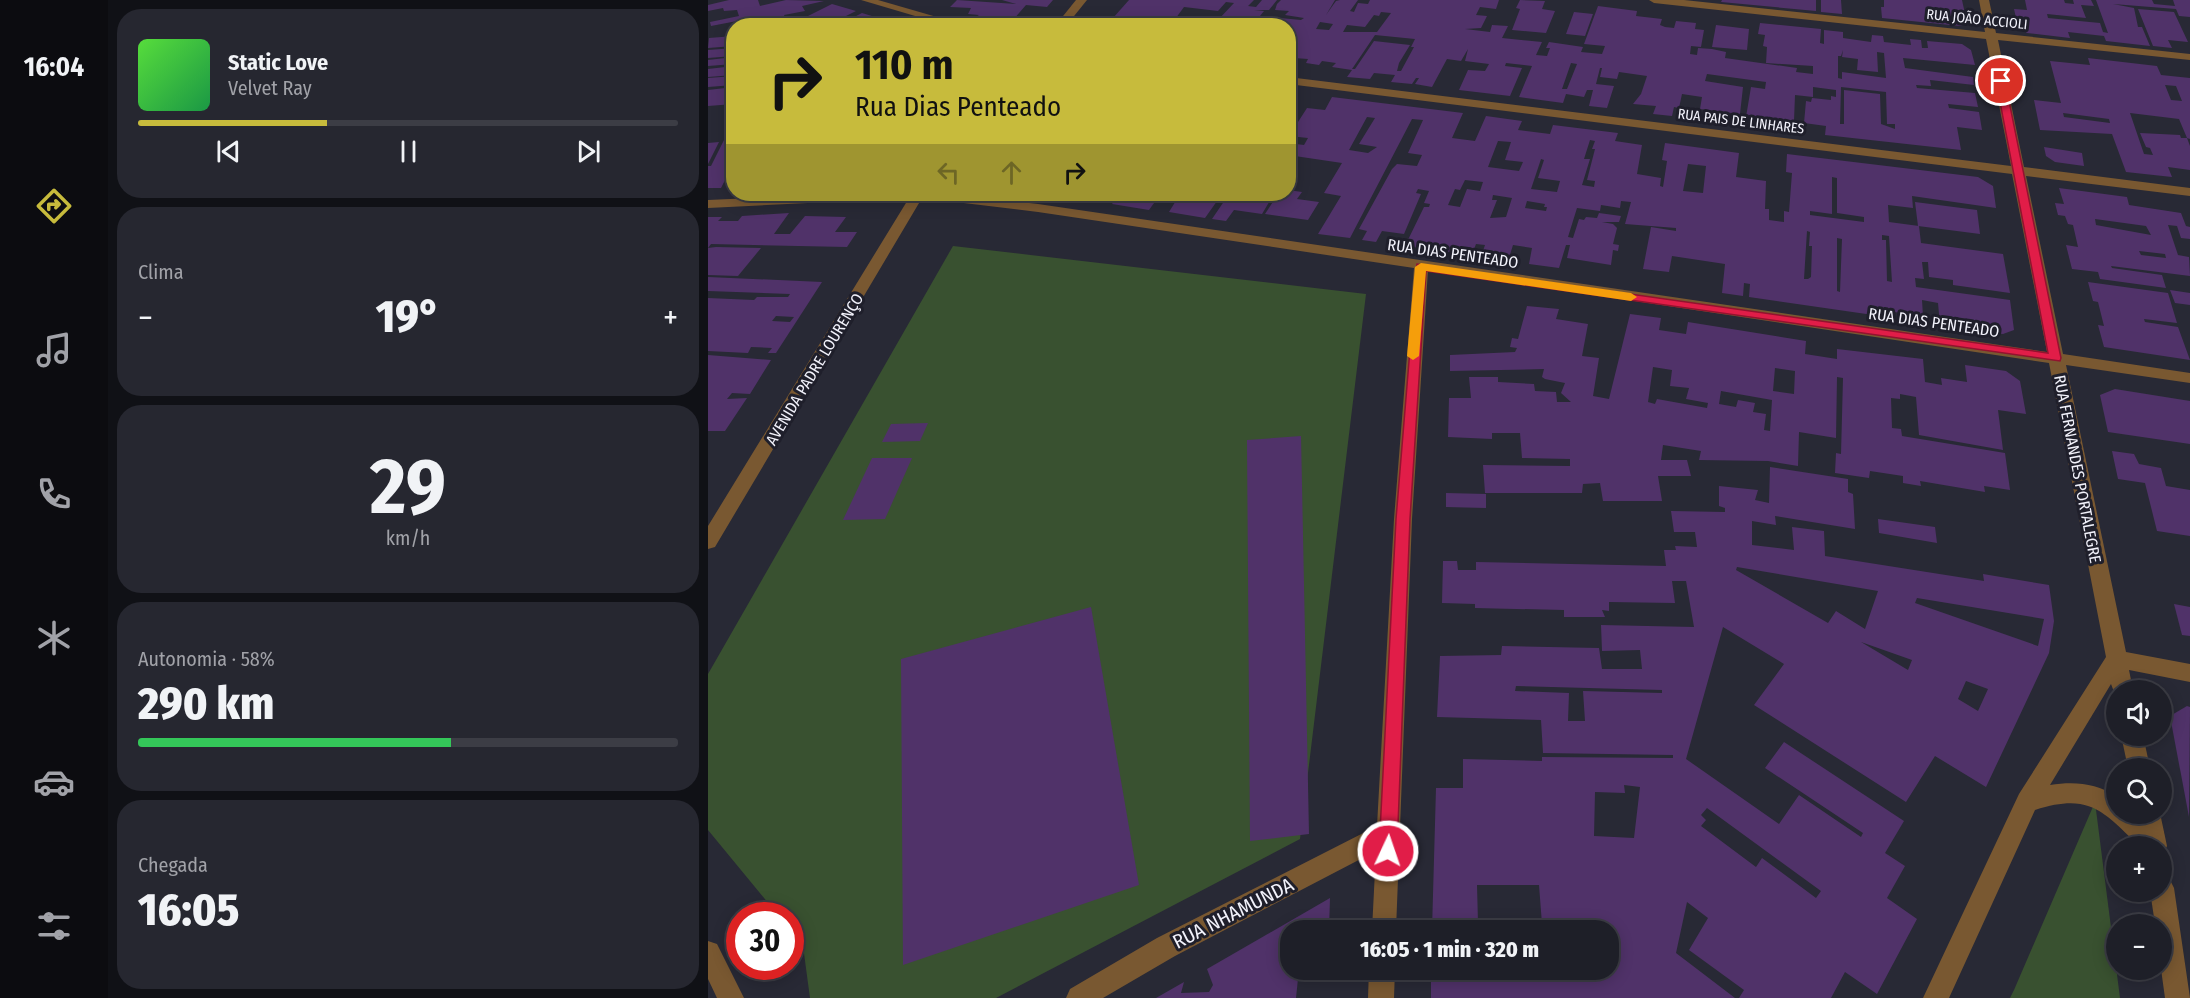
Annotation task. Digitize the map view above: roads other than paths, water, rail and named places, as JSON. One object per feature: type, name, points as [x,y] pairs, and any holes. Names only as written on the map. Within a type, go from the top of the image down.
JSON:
[{"type":"street","points":[[866,0],[933,18]]},
{"type":"street","points":[[1067,18],[1082,0]]},
{"type":"street","name":"RUA JOÃO ACCIOLI","points":[[1654,0],[2190,57]]},
{"type":"street","name":"RUA FERNANDES PORTALEGRE","points":[[1984,0],[2121,680]]},
{"type":"street","name":"RUA PAIS DE LINHARES","points":[[1296,81],[2190,192]]},
{"type":"street","name":"RUA DIAS PENTEADO","points":[[708,204],[771,201]]},
{"type":"street","name":"AVENIDA PADRE LOURENÇO","points":[[708,542],[914,201]]},
{"type":"street","name":"RUA DIAS PENTEADO","points":[[978,201],[2190,378]]},
{"type":"street","points":[[1385,920],[1403,519],[1421,267]]},
{"type":"street","points":[[1936,998],[2027,802],[2116,659],[2190,672]]},
{"type":"street","points":[[2027,802],[2050,795],[2085,792],[2106,801]]},
{"type":"street","points":[[2132,824],[2145,836]]},
{"type":"street","name":"RUA NHAMUNDA","points":[[1079,998],[1166,948],[1389,832]]},
{"type":"street","points":[[2164,902],[2178,998]]},
{"type":"street","points":[[708,953],[732,998]]},
{"type":"street","points":[[1381,998],[1382,980]]}]
